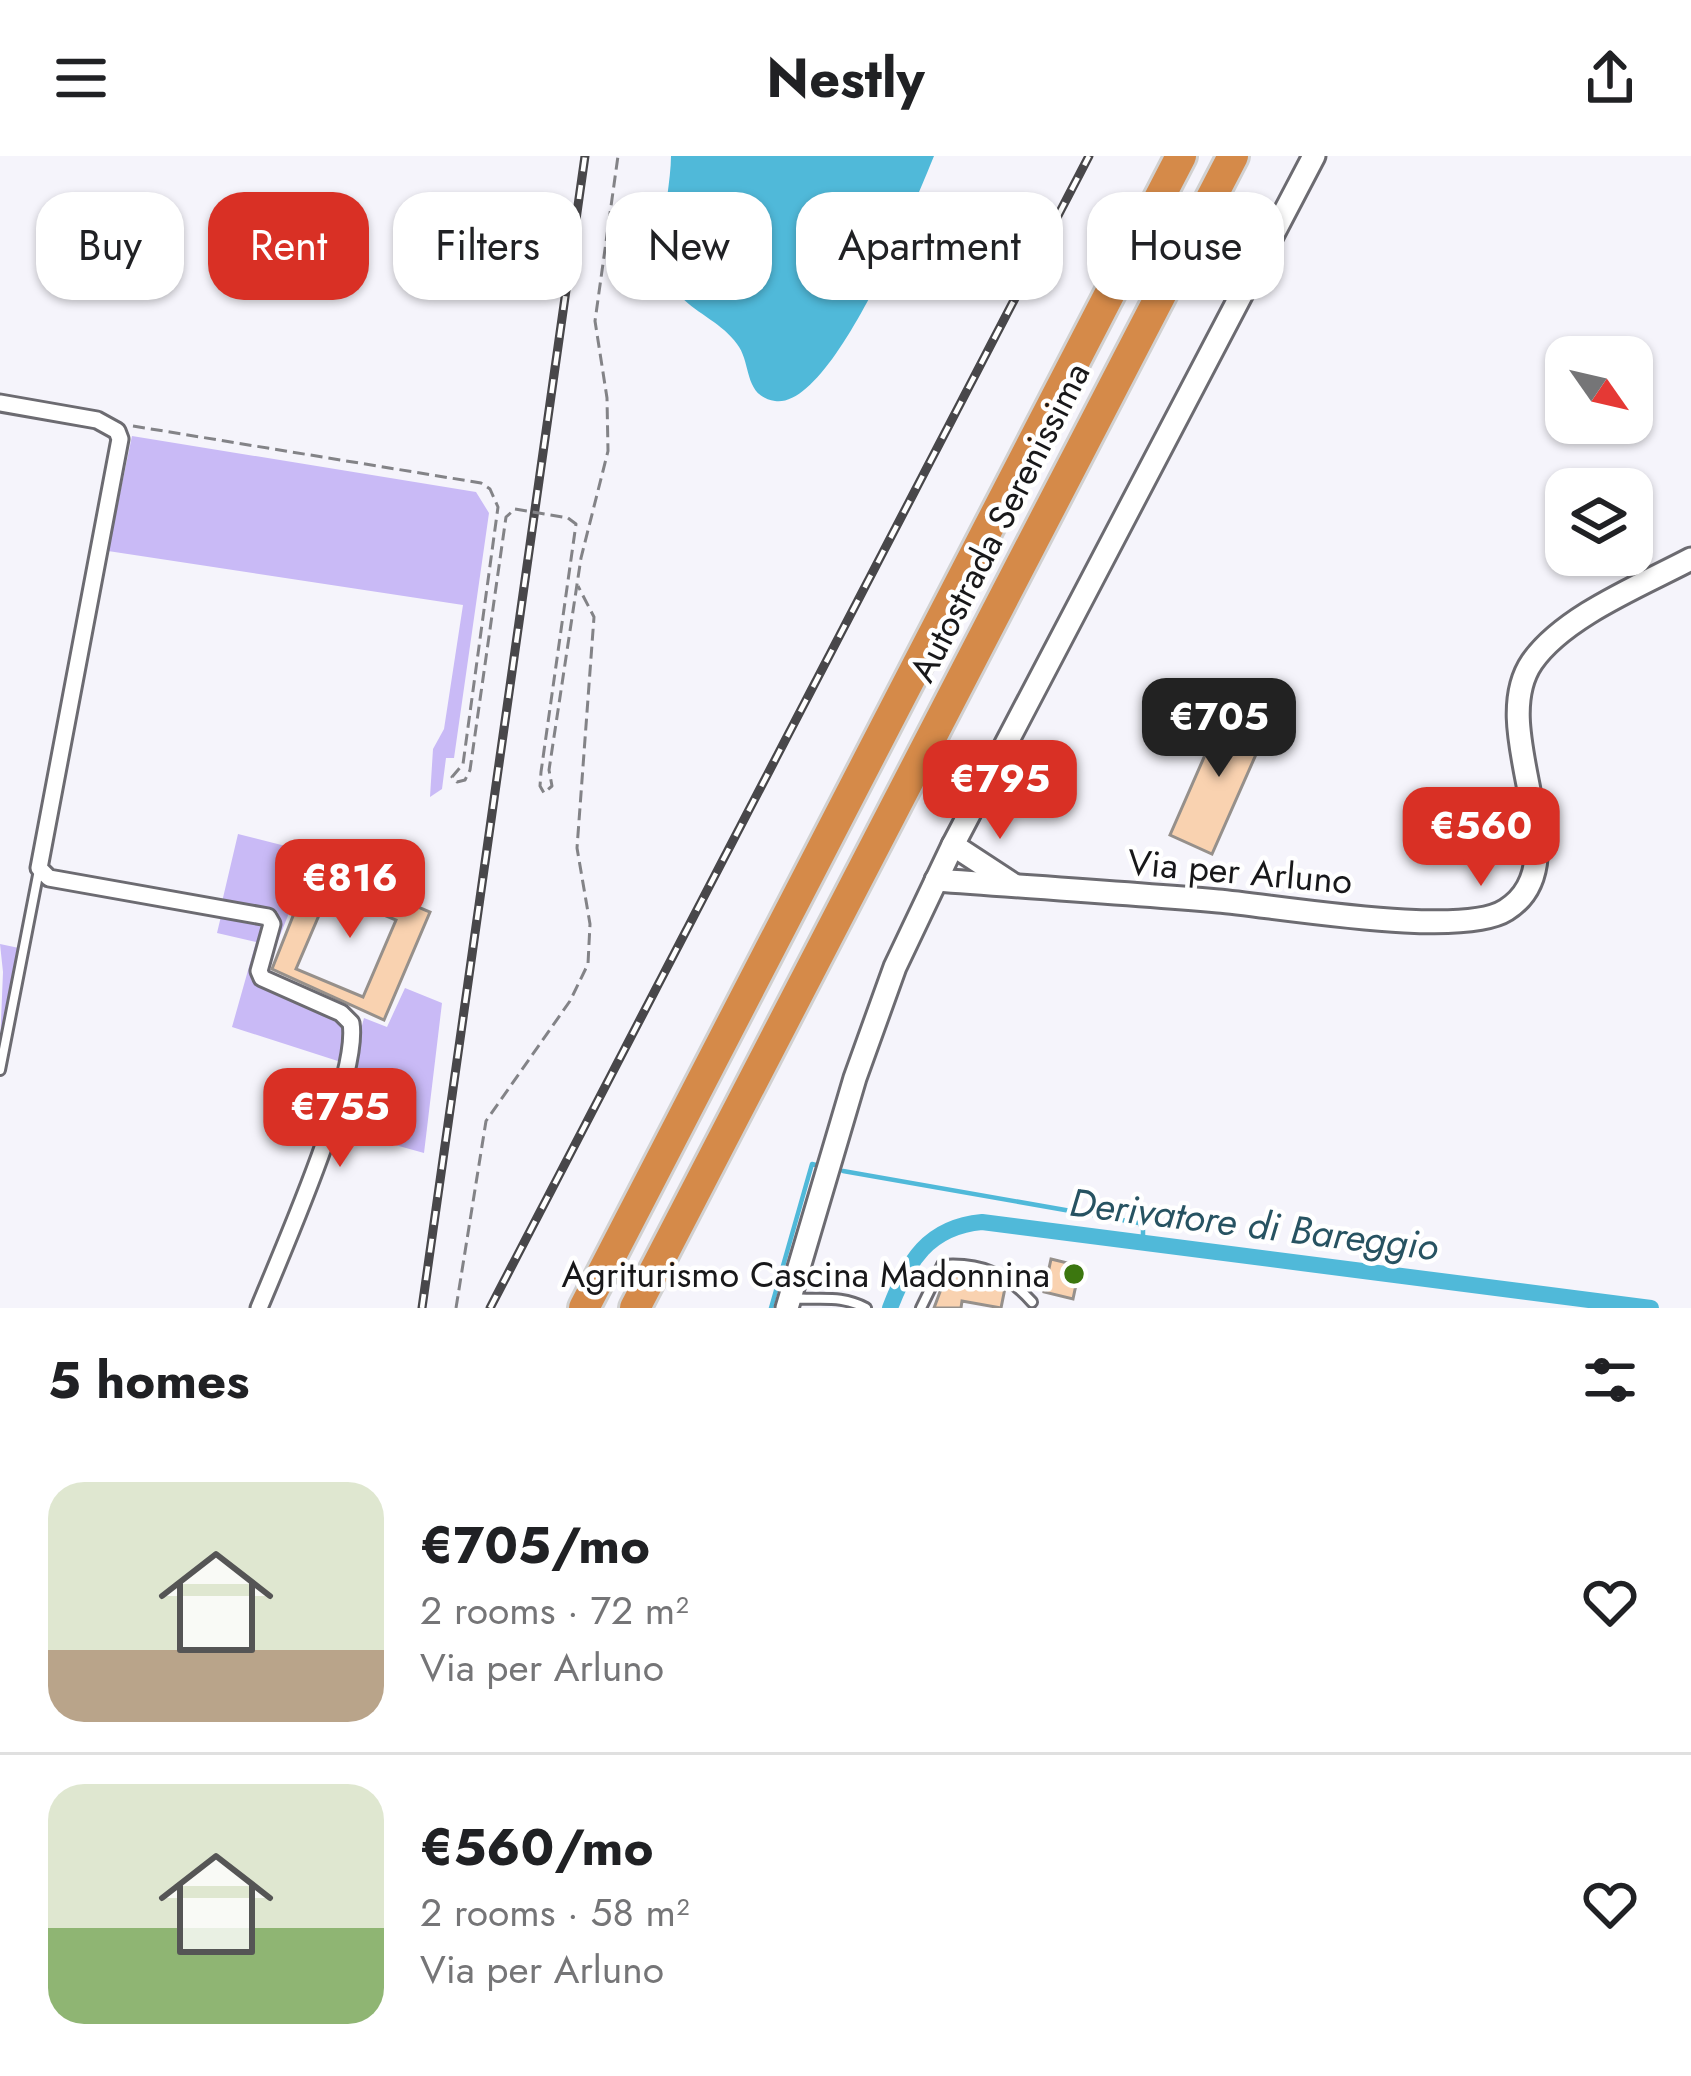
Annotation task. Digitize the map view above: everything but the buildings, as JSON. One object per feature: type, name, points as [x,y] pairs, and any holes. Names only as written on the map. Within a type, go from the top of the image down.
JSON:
[{"type":"highway","name":"Autostrada Serenissima","points":[[584,1308],[1181,156]]},
{"type":"highway","name":"Autostrada Serenissima","points":[[635,1308],[1233,156]]},
{"type":"street","points":[[802,1304],[855,1078],[895,967],[953,845],[1314,156]]},
{"type":"street","points":[[0,403],[97,420],[117,430],[117,458],[39,868],[49,878],[268,917],[272,923],[262,978],[341,1013],[351,1023],[345,1076],[300,1210],[259,1308]]},
{"type":"street","name":"Via per Arluno","points":[[935,882],[1413,920],[1500,914],[1517,902],[1532,881],[1536,854],[1516,714],[1521,685],[1533,662],[1573,624],[1691,559]]},
{"type":"street","name":"Via per Arluno","points":[[953,845],[1015,886]]},
{"type":"lane","points":[[0,1070],[39,868]]},
{"type":"lane","points":[[920,1308],[942,1265],[959,1264],[982,1267],[1013,1280],[1032,1302]]},
{"type":"lane","points":[[802,1304],[833,1297],[866,1308]]},
{"type":"path","points":[[117,430],[122,424],[490,489],[498,507],[463,764],[452,777],[457,782],[465,780],[470,770],[506,518],[515,509],[568,518],[576,524],[541,772],[540,786],[544,793],[551,790],[549,770],[588,518],[602,485],[608,451],[607,398],[595,321],[618,156]]},
{"type":"path","points":[[456,1308],[486,1121],[570,1001],[583,979],[591,945],[577,848],[594,617],[577,584]]},
{"type":"shaded area","points":[[132,436],[476,492],[489,513],[454,758],[446,758],[442,789],[430,797],[433,749],[444,729],[463,605],[108,551]]},
{"type":"shaded area","points":[[238,834],[313,853],[265,973],[278,912],[222,902]]},
{"type":"shaded area","points":[[222,912],[262,920],[265,925],[251,980],[344,1021],[344,1063],[232,1027],[256,942],[217,933]]},
{"type":"shaded area","points":[[0,944],[19,948],[0,1045],[3,972]]},
{"type":"shaded area","points":[[405,988],[442,1003],[424,1153],[334,1128],[364,1018],[387,1027]]},
{"type":"water","points":[[671,156],[934,156],[919,192],[796,192],[796,300],[868,300],[821,373],[797,395],[775,401],[753,386],[737,344],[685,300],[772,300],[772,192],[668,192]]},
{"type":"waterway","points":[[771,1308],[812,1164],[816,1165]]},
{"type":"waterway","points":[[843,1171],[1139,1223],[1143,1243]]},
{"type":"waterway","name":"Derivatore di Bareggio","points":[[890,1308],[904,1275],[923,1249],[947,1231],[982,1222],[1651,1308]]},
{"type":"railway","points":[[422,1308],[585,156]]},
{"type":"railway","points":[[490,1308],[1089,156]]},
{"type":"place","name":"Agriturismo Cascina Madonnina","points":[[1074,1274]]}]
